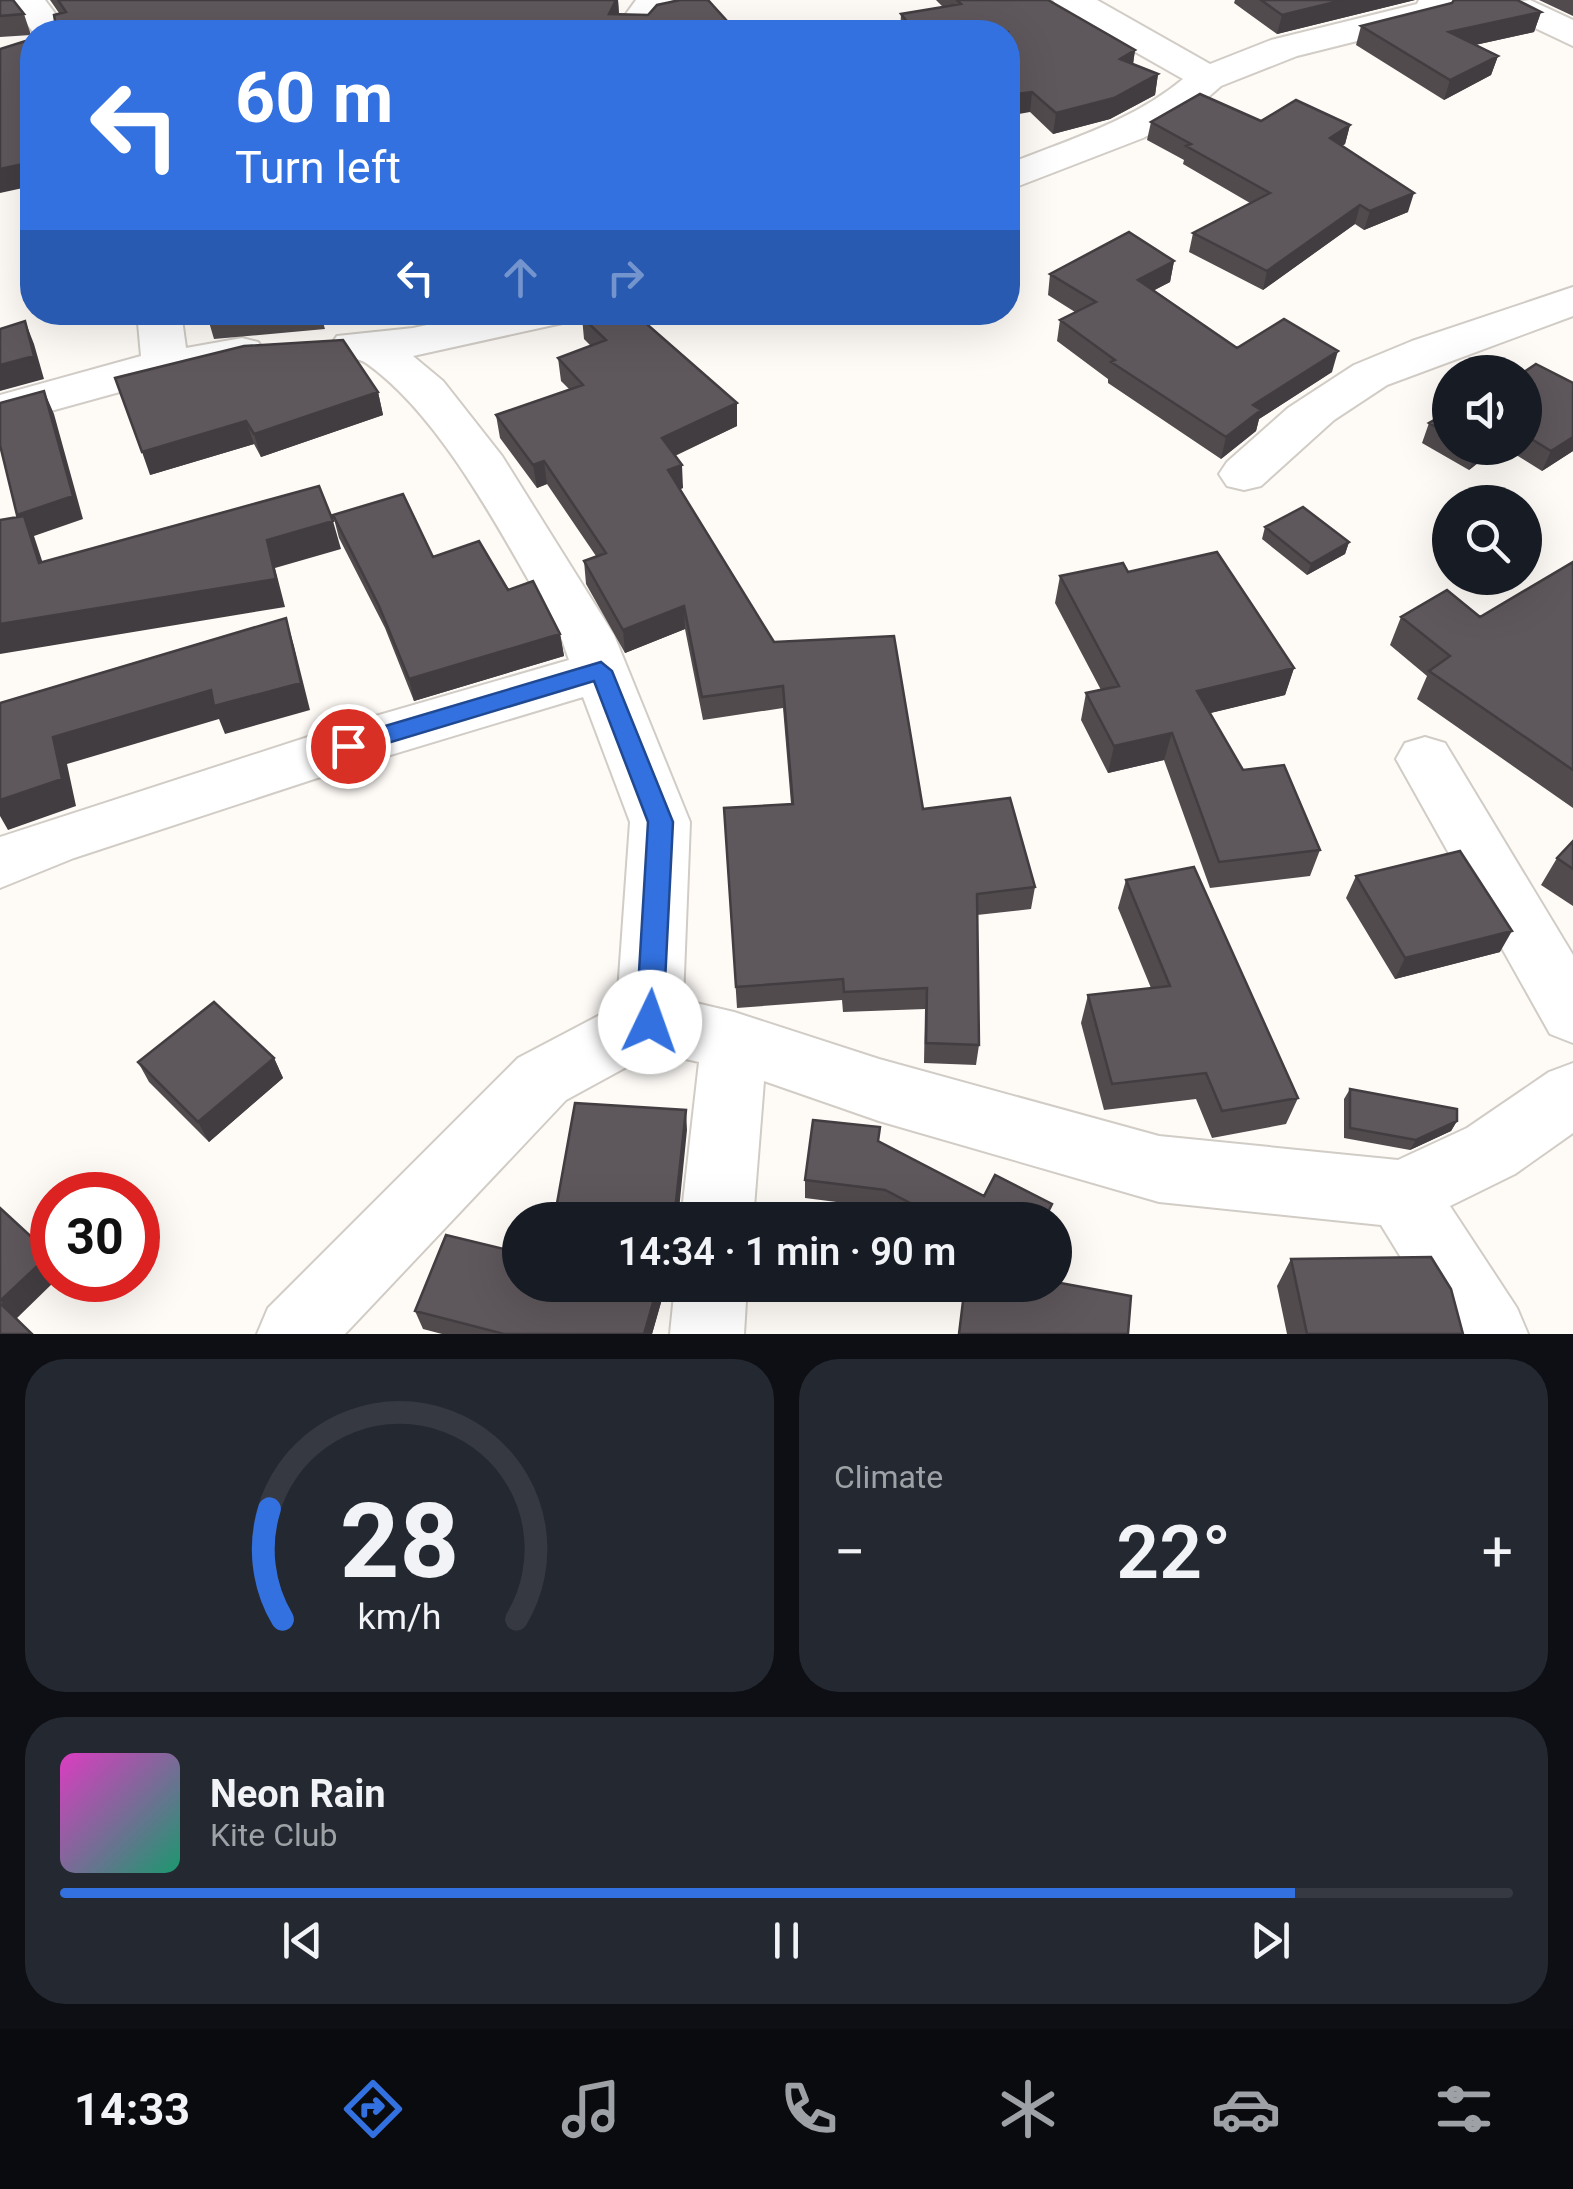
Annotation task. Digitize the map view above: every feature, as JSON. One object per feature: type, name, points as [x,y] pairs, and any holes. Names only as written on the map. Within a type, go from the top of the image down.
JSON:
[{"type":"street","points":[[1071,0],[1208,78]]},
{"type":"street","points":[[1020,173],[1129,130],[1176,105],[1208,78],[1284,48],[1432,11],[1437,0]]},
{"type":"street","points":[[1526,10],[1573,35]]},
{"type":"street","points":[[1244,474],[1346,388],[1438,347],[1540,315],[1573,300]]},
{"type":"street","points":[[160,325],[165,365]]},
{"type":"street","points":[[0,410],[165,365],[300,349],[413,342],[491,325]]},
{"type":"street","points":[[373,345],[426,392],[485,468],[587,634],[660,822],[650,1022]]},
{"type":"street","points":[[0,863],[55,840],[330,752],[601,671]]},
{"type":"street","points":[[1425,759],[1573,1014]]},
{"type":"street","points":[[294,1334],[542,1079],[650,1022],[734,1041],[879,1090],[1159,1169],[1402,1194],[1491,1151],[1573,1094]]},
{"type":"street","points":[[719,1202],[734,1041]]},
{"type":"street","points":[[1402,1194],[1491,1334]]},
{"type":"street","points":[[706,1334],[709,1302]]},
{"type":"building","points":[[0,0],[13,0],[24,14],[0,16]]},
{"type":"building","points":[[58,0],[616,0],[609,14],[648,15],[657,5],[708,0],[726,20],[55,20],[54,15],[66,12]]},
{"type":"building","points":[[957,0],[1048,0],[1135,50],[1120,59],[1158,74],[1114,98],[1056,113],[1032,92],[1020,94],[1020,20],[906,20],[901,14],[961,4]]},
{"type":"building","points":[[1261,0],[1343,0],[1282,15]]},
{"type":"building","points":[[1517,0],[1541,12],[1449,32],[1498,56],[1450,80],[1361,26],[1452,3]]},
{"type":"building","points":[[20,43],[20,165],[0,169],[0,49]]},
{"type":"building","points":[[1200,94],[1261,121],[1296,100],[1350,125],[1330,138],[1414,193],[1370,211],[1360,205],[1267,271],[1193,233],[1270,193],[1151,122]]},
{"type":"building","points":[[1129,232],[1174,261],[1138,280],[1237,348],[1284,319],[1338,351],[1253,405],[1261,410],[1226,437],[1111,362],[1115,360],[1060,320],[1096,302],[1050,274]]},
{"type":"building","points":[[20,323],[26,325],[34,356],[0,365],[0,329]]},
{"type":"building","points":[[590,325],[648,325],[737,403],[662,438],[682,465],[668,470],[774,642],[894,636],[923,809],[1010,798],[1035,887],[977,894],[979,1045],[926,1043],[927,988],[844,992],[843,979],[736,987],[724,808],[793,804],[783,686],[702,697],[684,606],[623,630],[584,561],[606,553],[544,461],[533,465],[496,415],[583,385],[558,358],[606,340]]},
{"type":"building","points":[[343,340],[378,392],[254,434],[246,421],[142,452],[115,378],[244,346]]},
{"type":"building","points":[[1542,367],[1573,383],[1573,437],[1551,451],[1542,445]]},
{"type":"building","points":[[44,391],[73,496],[17,515],[0,445],[0,403]]},
{"type":"building","points":[[319,486],[333,521],[267,540],[276,579],[0,624],[0,520],[24,516],[39,563]]},
{"type":"building","points":[[403,494],[433,557],[479,541],[508,590],[533,581],[560,634],[409,679],[379,606],[333,515]]},
{"type":"building","points":[[1303,507],[1349,542],[1311,564],[1265,527]]},
{"type":"building","points":[[1217,552],[1294,668],[1197,691],[1243,770],[1284,765],[1320,850],[1219,862],[1172,733],[1114,746],[1086,693],[1119,686],[1060,576],[1123,563],[1128,572]]},
{"type":"building","points":[[1573,562],[1573,770],[1429,671],[1450,656],[1401,617],[1438,595],[1453,595],[1480,617],[1517,595],[1542,595],[1542,580]]},
{"type":"building","points":[[286,618],[301,683],[214,706],[211,690],[53,737],[62,779],[0,800],[0,703]]},
{"type":"building","points":[[1573,841],[1573,869],[1557,858]]},
{"type":"building","points":[[1460,851],[1512,931],[1405,958],[1356,876]]},
{"type":"building","points":[[1194,867],[1298,1098],[1222,1111],[1206,1073],[1112,1084],[1088,995],[1170,986],[1126,880]]},
{"type":"building","points":[[214,1002],[274,1058],[198,1122],[138,1062]]},
{"type":"building","points":[[1350,1089],[1457,1109],[1457,1121],[1416,1140],[1350,1128]]},
{"type":"building","points":[[575,1103],[686,1110],[676,1202],[557,1202]]},
{"type":"building","points":[[813,1120],[880,1127],[878,1141],[984,1196],[995,1175],[1048,1202],[908,1202],[885,1190],[805,1180]]},
{"type":"building","points":[[0,1208],[30,1236],[30,1273],[0,1301]]},
{"type":"building","points":[[446,1235],[502,1249],[502,1302],[653,1302],[644,1334],[504,1334],[415,1311]]},
{"type":"building","points":[[1431,1257],[1451,1289],[1463,1334],[1307,1334],[1291,1259]]},
{"type":"building","points":[[1072,1285],[1131,1296],[1128,1334],[959,1334],[963,1302],[1072,1302]]},
{"type":"building","points":[[0,1303],[32,1334],[0,1334]]},
{"type":"route","points":[[348,746],[601,671],[660,822],[650,1022]]}]
